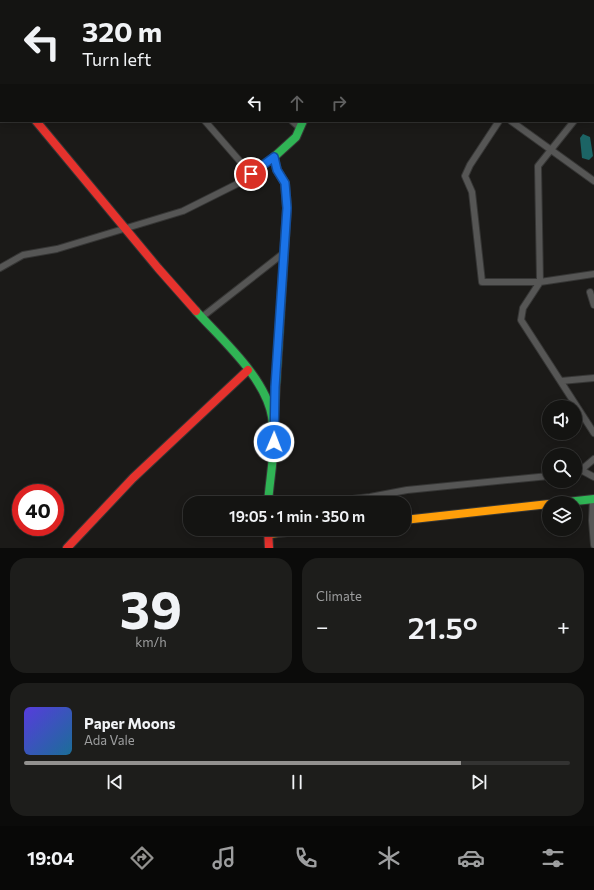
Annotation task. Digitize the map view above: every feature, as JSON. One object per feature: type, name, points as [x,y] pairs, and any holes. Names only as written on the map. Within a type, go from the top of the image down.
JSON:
[{"type":"main road","points":[[37,122],[126,229],[248,370],[267,400],[272,417],[274,442]]},
{"type":"main road","points":[[269,496],[274,442],[275,387],[287,208],[285,183],[277,170],[274,157],[296,137],[301,124]]},
{"type":"main road","points":[[68,548],[133,478],[248,370]]},
{"type":"main road","points":[[582,500],[594,499]]},
{"type":"main road","points":[[411,519],[542,505]]},
{"type":"main road","points":[[268,536],[269,548]]},
{"type":"street","points":[[207,122],[251,174]]},
{"type":"street","points":[[498,122],[470,164],[465,176],[472,192],[482,282],[540,282],[594,274]]},
{"type":"street","points":[[512,122],[594,181]]},
{"type":"street","points":[[573,122],[538,166],[540,282],[523,308],[521,320],[594,433]]},
{"type":"street","points":[[0,268],[23,255],[57,249],[183,211],[241,182],[274,157]]},
{"type":"street","points":[[202,317],[285,252]]},
{"type":"street","points":[[590,292],[594,305]]},
{"type":"street","points":[[561,381],[594,378]]},
{"type":"street","points":[[582,469],[594,459]]},
{"type":"street","points":[[582,473],[594,477]]},
{"type":"street","points":[[375,496],[407,490],[542,477]]},
{"type":"street","points":[[594,499],[592,521],[594,545]]},
{"type":"water","points":[[583,134],[590,137],[593,156],[589,160],[582,158],[580,138]]},
{"type":"traffic: fast","points":[[274,417],[287,208],[285,183],[277,170],[274,157],[296,137],[303,122]]},
{"type":"traffic: fast","points":[[196,311],[241,360],[252,374],[268,402],[272,417],[274,438],[269,496]]},
{"type":"traffic: fast","points":[[582,500],[594,499]]},
{"type":"traffic: slow","points":[[411,519],[542,505]]},
{"type":"traffic: jam","points":[[37,122],[158,268],[196,311]]},
{"type":"traffic: jam","points":[[67,548],[133,478],[248,370]]},
{"type":"traffic: jam","points":[[268,536],[269,548]]},
{"type":"route","points":[[251,174],[274,157],[277,170],[285,183],[287,208],[275,387],[274,442]]}]
